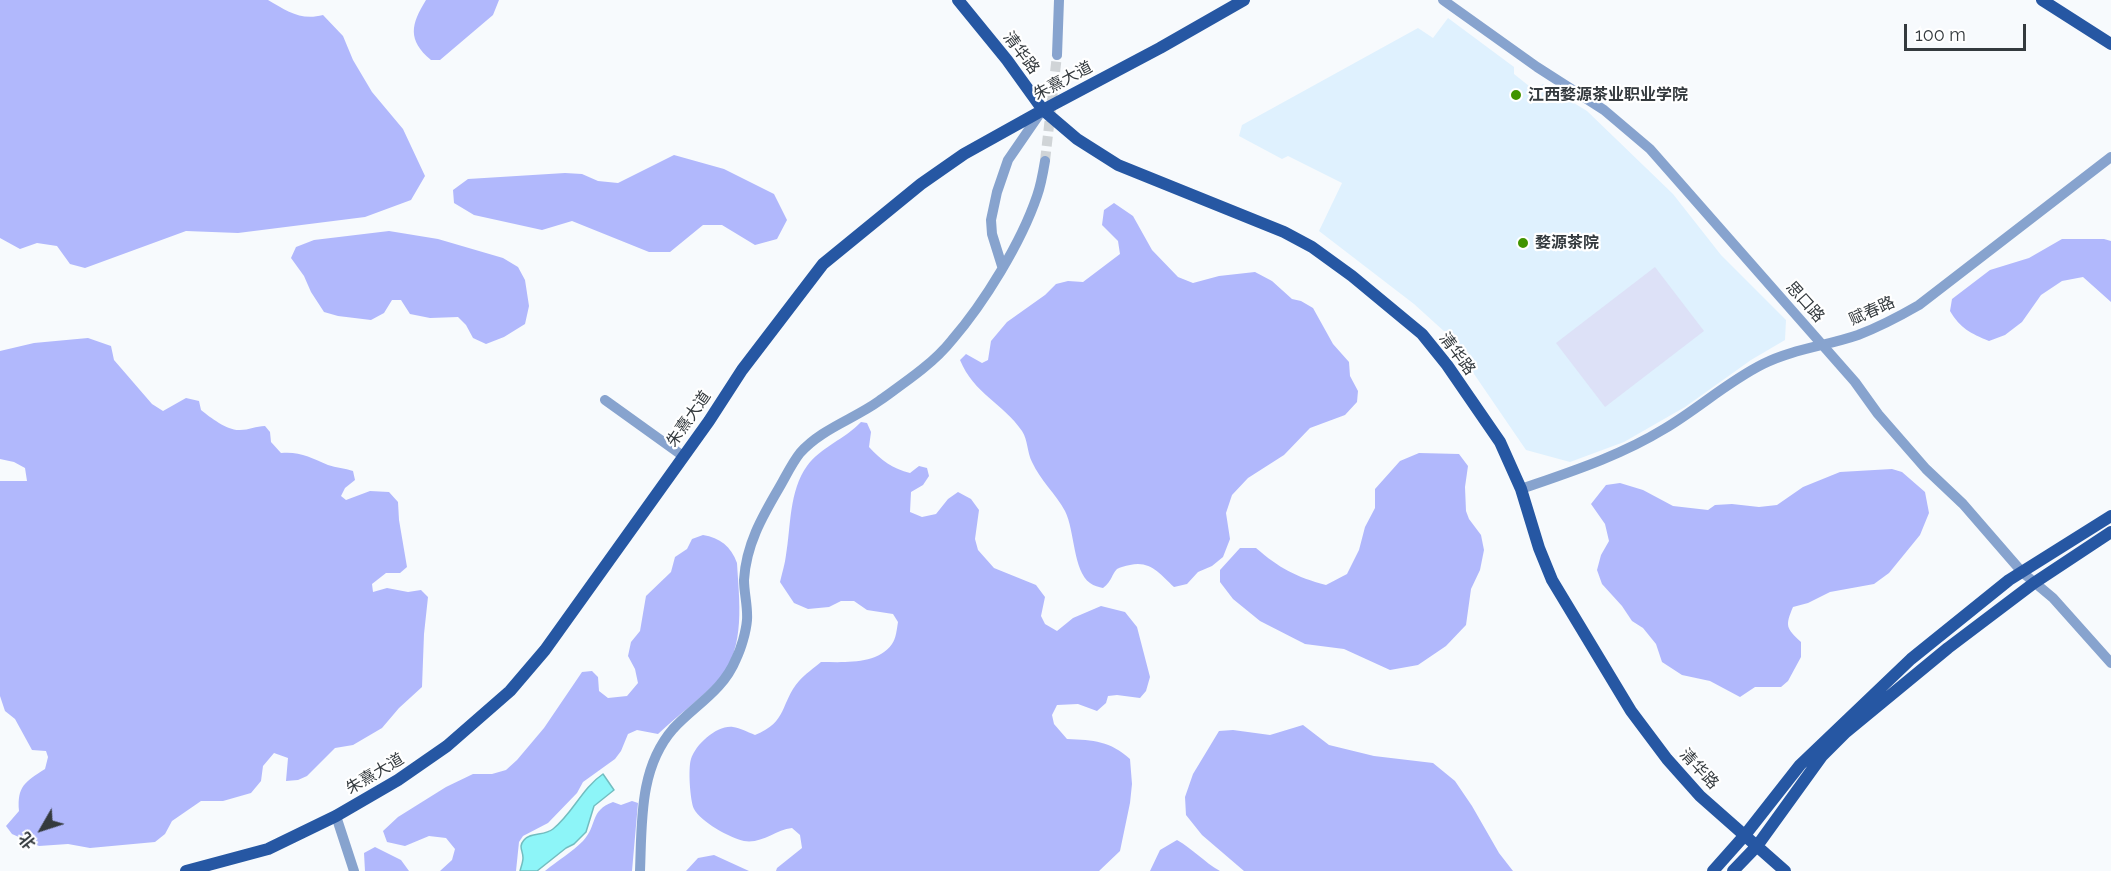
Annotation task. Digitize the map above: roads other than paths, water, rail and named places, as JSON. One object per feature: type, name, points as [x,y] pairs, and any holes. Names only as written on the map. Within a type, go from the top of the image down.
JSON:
[{"type":"main road","name":"清华路","points":[[958,0],[1007,60],[1042,110],[1077,139],[1118,165],[1284,232],[1312,247],[1353,276],[1422,334],[1447,365],[1500,442],[1521,489],[1529,519],[1552,580],[1631,711],[1667,759],[1700,796],[1785,871]]},
{"type":"main road","name":"朱熹大道","points":[[186,871],[268,849],[336,816],[398,780],[447,747],[510,691],[569,619],[709,421],[742,370],[823,264],[921,183],[964,154],[1244,0]]},
{"type":"main road","points":[[2042,0],[2111,44]]},
{"type":"main road","points":[[1713,871],[1745,835],[1800,765],[1911,659],[2022,572],[2111,516]]},
{"type":"main road","points":[[1733,871],[1757,846],[1822,756],[1846,732],[1948,648],[2034,583],[2111,532]]},
{"type":"street","points":[[1056,54],[1059,0]]},
{"type":"street","name":"思口路","points":[[1443,0],[1537,68],[1604,110],[1650,149],[1855,382],[1878,414],[1926,469],[1963,504],[2022,572],[2053,598],[2111,663]]},
{"type":"street","points":[[1002,266],[992,234],[991,220],[997,192],[1015,147],[1042,110]]},
{"type":"street","name":"赋春路","points":[[1521,489],[1607,458],[1662,430],[1695,410],[1722,387],[1762,364],[1792,351],[1858,335],[1894,320],[1919,305],[2111,157]]},
{"type":"street","points":[[640,871],[644,795],[656,753],[674,729],[713,694],[727,677],[737,658],[747,620],[744,580],[747,555],[754,533],[794,462],[815,439],[878,402],[945,348],[988,291],[1018,239],[1037,196],[1046,161]]},
{"type":"street","points":[[605,400],[683,456]]},
{"type":"street","points":[[336,816],[354,871]]},
{"type":"tunnel","points":[[1045,161],[1057,55]]},
{"type":"place","name":"江西婺源茶业职业学院","points":[[1516,95]]},
{"type":"place","name":"婺源茶院","points":[[1523,243]]}]
